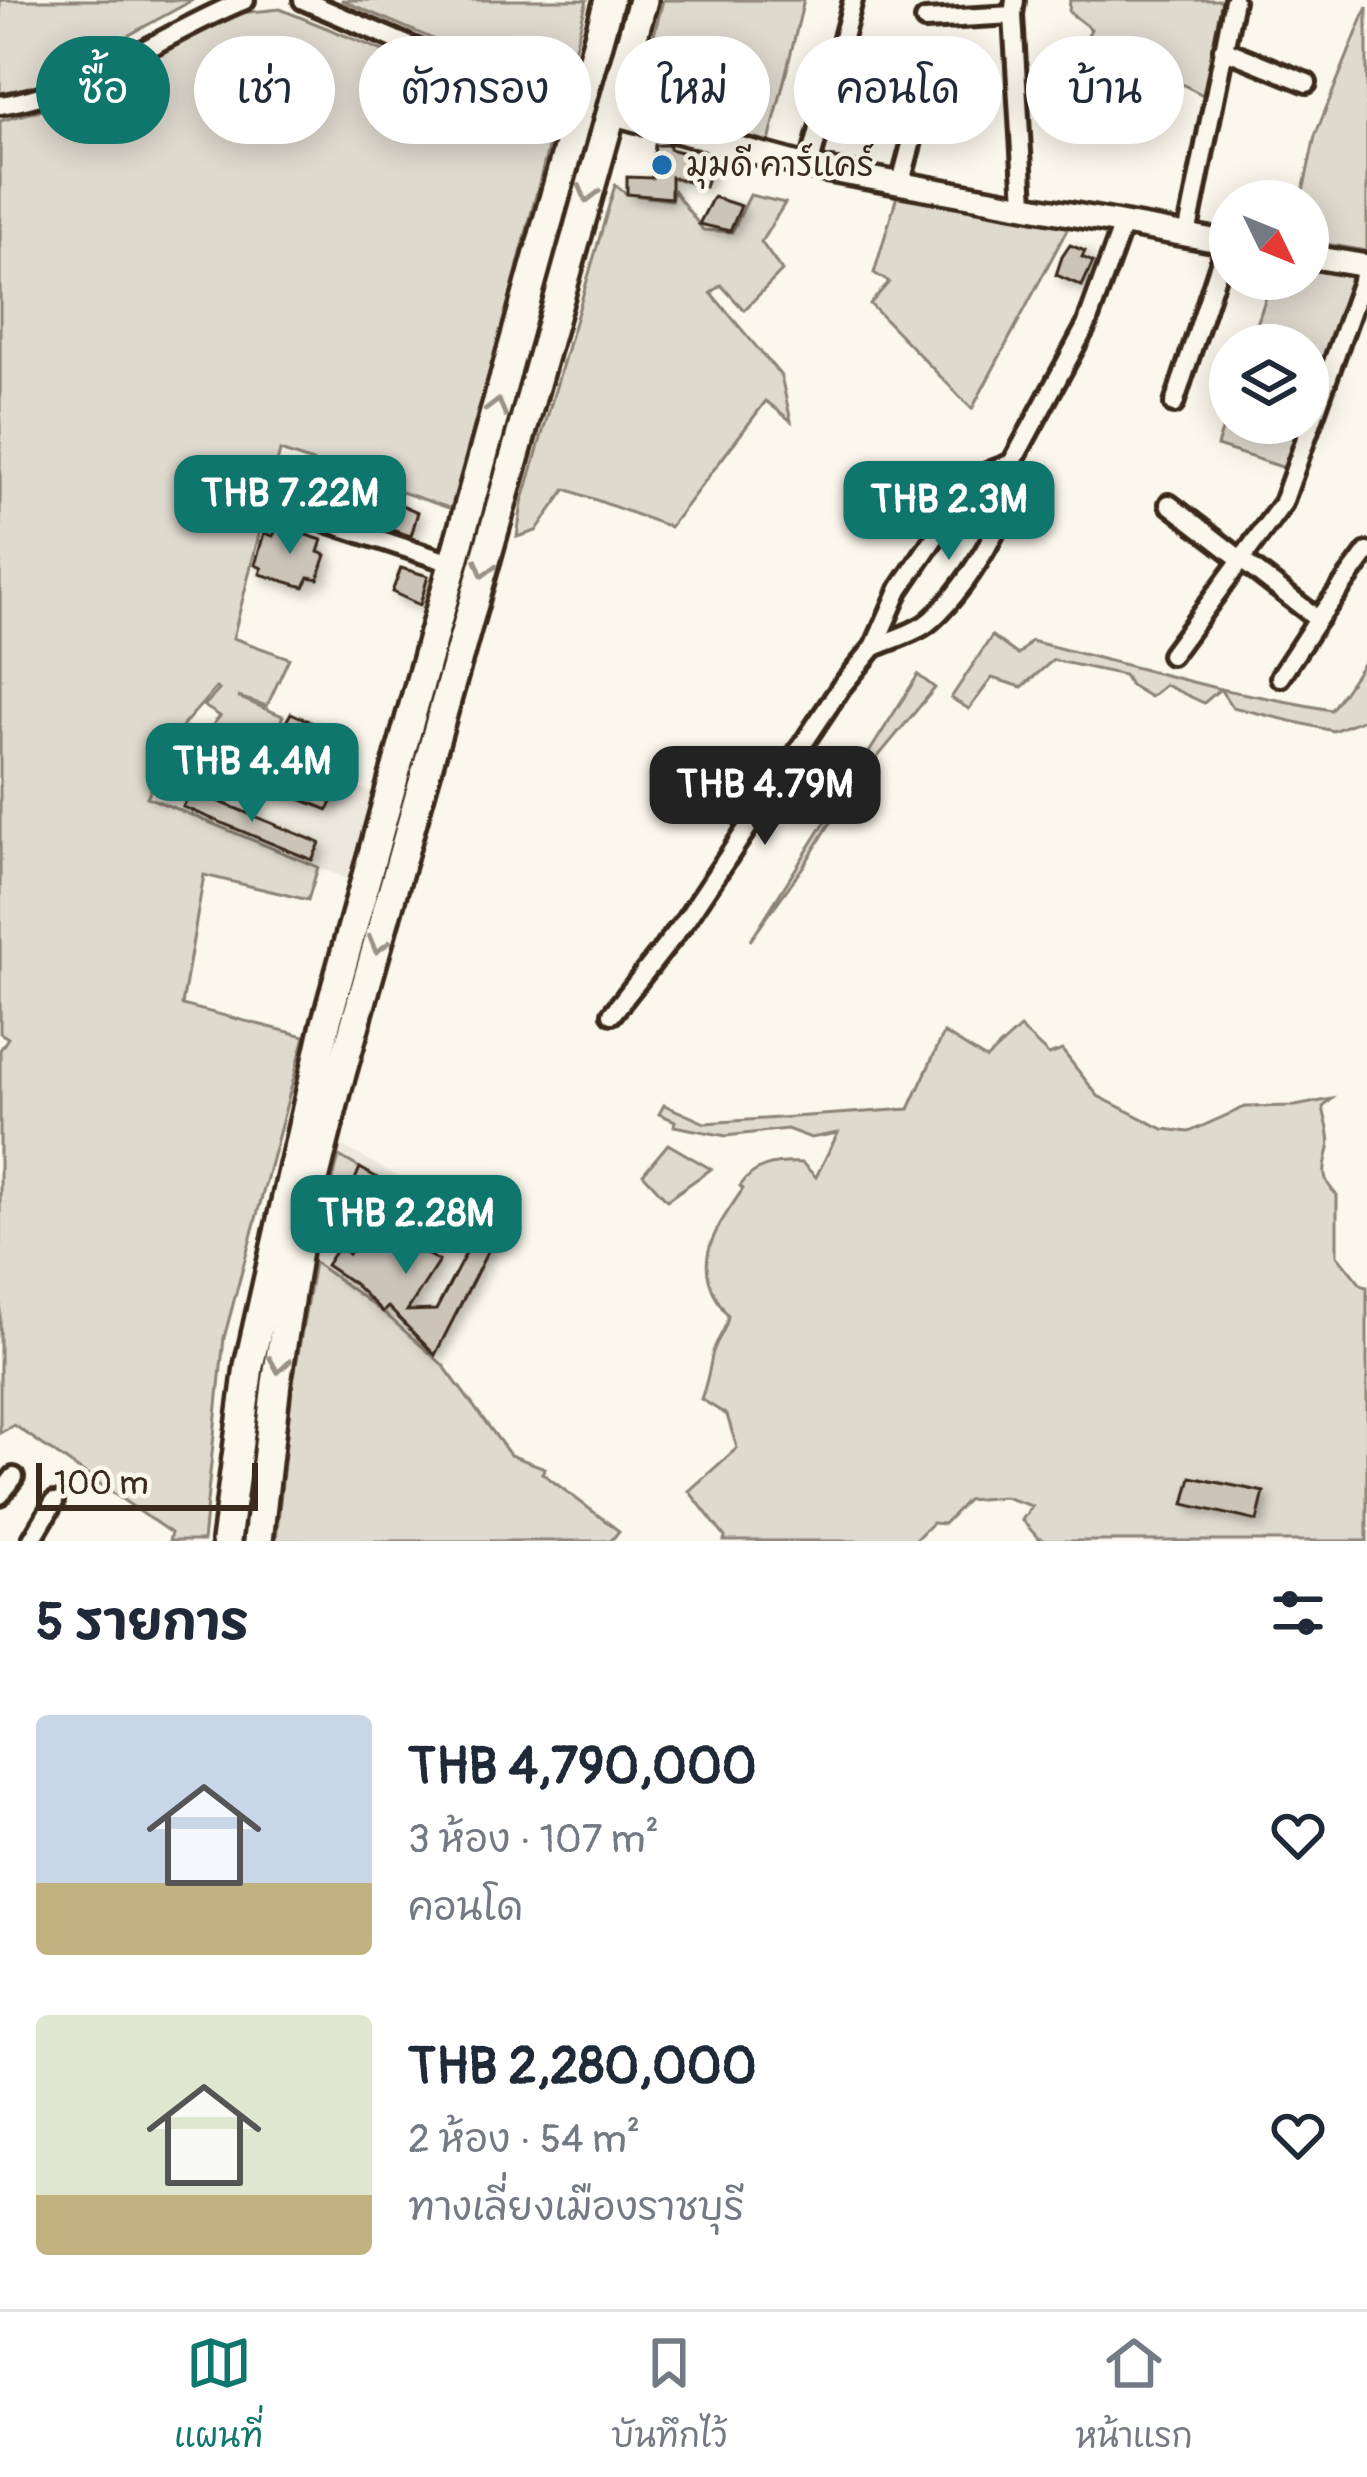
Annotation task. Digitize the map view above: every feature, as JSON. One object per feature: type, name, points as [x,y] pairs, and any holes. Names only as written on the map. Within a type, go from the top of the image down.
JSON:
[{"type":"main road","points":[[591,64],[609,0]]},
{"type":"main road","points":[[258,1541],[276,1383],[324,1085],[643,0]]},
{"type":"main road","points":[[226,1541],[249,1366],[454,564],[569,144]]},
{"type":"street","points":[[0,106],[64,89],[245,0]]},
{"type":"street","points":[[303,0],[387,36]]},
{"type":"street","points":[[809,167],[853,0]]},
{"type":"street","points":[[1186,235],[1234,0]]},
{"type":"street","points":[[925,20],[1014,7],[1024,203]]},
{"type":"street","points":[[1223,50],[1307,83]]},
{"type":"street","points":[[611,113],[809,167],[1209,239]]},
{"type":"street","points":[[901,182],[911,144]]},
{"type":"street","points":[[612,1014],[686,920],[841,687],[874,647],[899,590],[952,512],[989,472],[1012,463],[1086,326],[1123,224]]},
{"type":"street","points":[[1171,655],[1282,503],[1367,267],[1329,260]]},
{"type":"street","points":[[1174,404],[1209,299]]},
{"type":"street","points":[[874,647],[926,624],[962,584],[991,540],[1016,479],[1012,463]]},
{"type":"street","points":[[1169,504],[1318,619]]},
{"type":"street","points":[[287,518],[311,517],[454,564]]},
{"type":"street","points":[[1280,677],[1367,551]]},
{"type":"street","points":[[0,1495],[14,1477]]},
{"type":"street","points":[[31,1541],[54,1502]]},
{"type":"shaded area","points":[[0,0],[193,0],[127,36],[36,36],[36,86],[0,93]]},
{"type":"shaded area","points":[[341,0],[587,0],[578,36],[426,36]]},
{"type":"shaded area","points":[[663,0],[804,0],[770,138],[770,36],[654,36]]},
{"type":"shaded area","points":[[1070,0],[1222,0],[1203,95],[1184,85],[1184,36],[1088,36],[1091,29],[1069,12]]},
{"type":"shaded area","points":[[1367,7],[1367,251],[1329,245],[1329,180],[1306,180],[1315,136]]},
{"type":"shaded area","points":[[280,9],[359,41],[359,144],[549,144],[455,510],[280,451],[233,638],[289,658],[267,706],[238,697],[283,716],[266,753],[207,732],[220,716],[204,706],[219,690],[216,688],[184,724],[147,797],[318,867],[308,900],[204,875],[182,1005],[305,1036],[224,1338],[203,1541],[169,1541],[171,1533],[14,1425],[0,1433],[0,1050],[8,1038],[0,1033],[0,121],[36,111],[36,144],[170,144],[170,49],[194,37],[194,144],[335,144],[335,36],[195,36],[240,13]]},
{"type":"shaded area","points":[[615,185],[627,194],[671,200],[674,191],[703,230],[732,232],[750,195],[785,203],[761,242],[782,271],[744,310],[721,285],[711,293],[781,376],[791,421],[766,401],[670,527],[566,489],[536,531],[517,537],[522,503]]},
{"type":"shaded area","points":[[899,189],[1072,220],[972,409],[870,304],[889,282],[874,273]]},
{"type":"shaded area","points":[[1329,270],[1354,274],[1329,344],[1329,324],[1257,324],[1265,300],[1329,300]]},
{"type":"shaded area","points":[[1218,444],[1294,444],[1285,468]]},
{"type":"shaded area","points":[[992,636],[1018,655],[1031,641],[1220,689],[1204,703],[1165,685],[1150,697],[1130,685],[1124,675],[1053,660],[1022,687],[992,678],[969,709],[951,698]]},
{"type":"shaded area","points":[[1367,658],[1367,718],[1333,731],[1232,707],[1220,689],[1331,710]]},
{"type":"shaded area","points":[[918,675],[935,688],[852,788],[750,941]]},
{"type":"shaded area","points":[[184,724],[371,792],[347,879],[147,797]]},
{"type":"shaded area","points":[[1020,1028],[1049,1055],[1062,1050],[1098,1096],[1163,1129],[1189,1132],[1245,1107],[1332,1099],[1323,1107],[1330,1139],[1325,1173],[1337,1195],[1337,1255],[1367,1287],[1367,1541],[1047,1541],[1022,1520],[1032,1506],[1004,1497],[967,1500],[944,1524],[932,1523],[914,1541],[724,1541],[689,1491],[737,1448],[727,1415],[701,1399],[728,1316],[709,1281],[707,1265],[714,1236],[752,1173],[775,1164],[802,1163],[816,1177],[838,1133],[811,1138],[787,1129],[726,1136],[674,1126],[675,1121],[659,1114],[664,1105],[705,1123],[909,1109],[944,1033],[986,1059]]},
{"type":"shaded area","points":[[339,1144],[498,1232],[435,1360],[383,1312],[314,1262]]},
{"type":"shaded area","points":[[668,1144],[711,1169],[667,1200],[643,1174]]},
{"type":"shaded area","points":[[339,1156],[360,1168],[349,1196],[359,1202],[342,1230],[329,1237],[320,1233]]},
{"type":"shaded area","points":[[314,1262],[383,1312],[443,1365],[510,1455],[545,1468],[542,1473],[619,1531],[611,1541],[276,1541],[291,1394]]},
{"type":"building","points":[[655,145],[670,145],[670,149],[713,161],[705,187],[671,177],[671,198],[627,194],[627,177],[652,178]]},
{"type":"building","points":[[713,197],[741,206],[730,231],[699,224]]},
{"type":"building","points":[[1070,245],[1085,251],[1082,257],[1093,262],[1082,286],[1056,275]]},
{"type":"building","points":[[390,500],[418,512],[411,536],[378,526]]},
{"type":"building","points":[[278,526],[322,540],[318,552],[326,555],[318,579],[309,577],[304,587],[260,574],[262,568],[255,565],[264,533],[273,536]]},
{"type":"building","points":[[401,568],[428,576],[420,605],[392,592]]},
{"type":"building","points":[[291,713],[324,728],[314,750],[327,756],[316,781],[338,790],[328,810],[194,757],[201,734],[275,763],[286,738],[279,734]]},
{"type":"building","points":[[181,741],[191,746],[177,776],[166,770]]},
{"type":"building","points":[[191,790],[320,843],[312,860],[183,807]]},
{"type":"building","points":[[360,1168],[462,1226],[454,1239],[374,1197],[371,1203],[348,1196]]},
{"type":"building","points":[[380,1211],[424,1247],[421,1251],[439,1261],[407,1311],[436,1310],[476,1234],[492,1243],[435,1355],[388,1307],[383,1312],[326,1265],[339,1246],[348,1254]]},
{"type":"building","points":[[1191,1477],[1264,1492],[1257,1521],[1184,1504]]},
{"type":"place","name":"มุมดี คาร์แคร์","points":[[662,165]]}]
